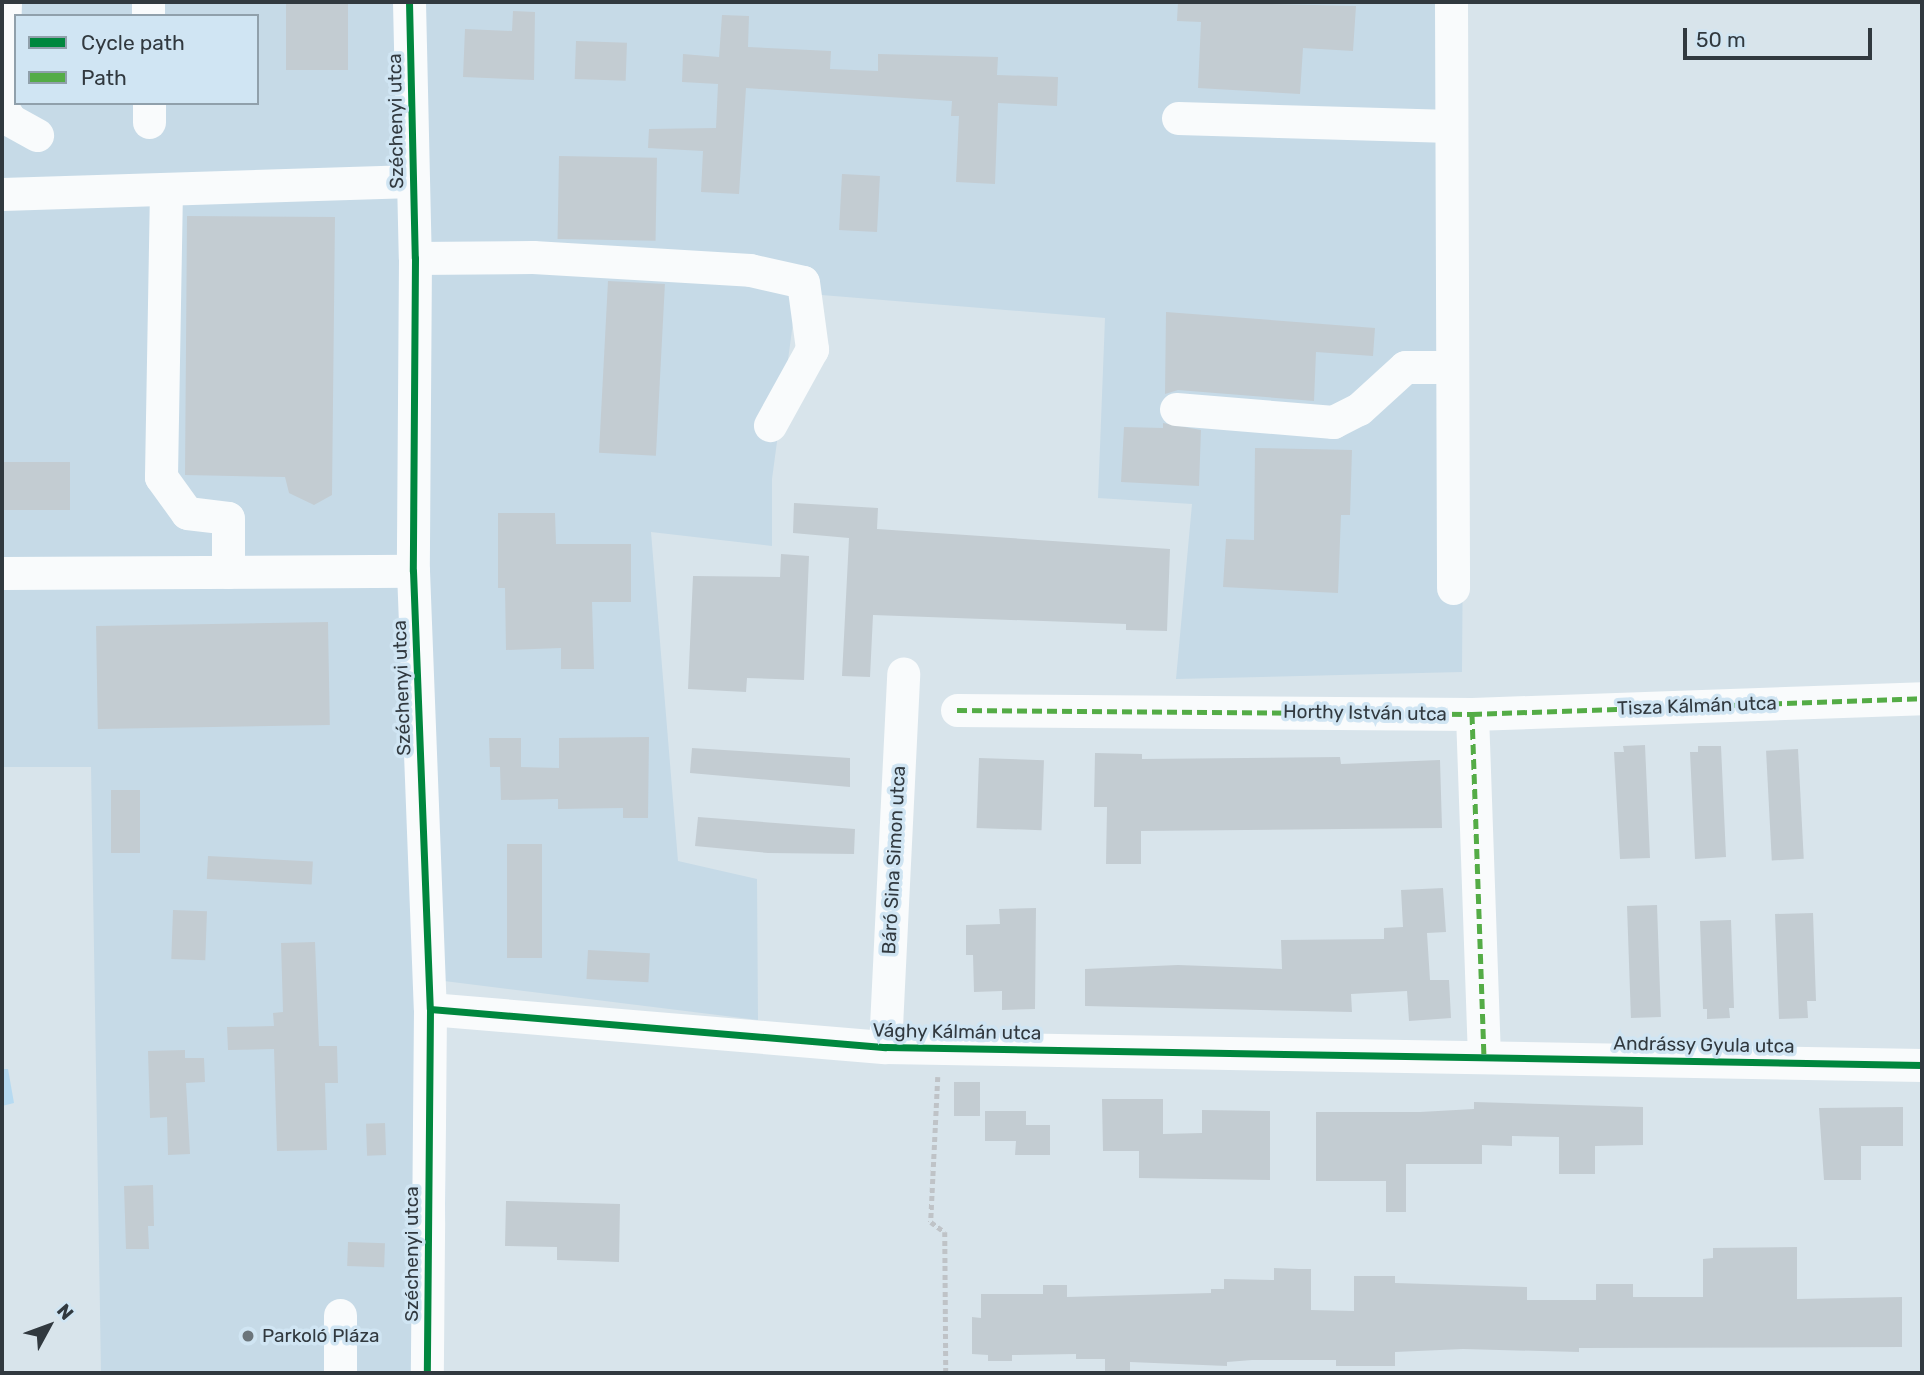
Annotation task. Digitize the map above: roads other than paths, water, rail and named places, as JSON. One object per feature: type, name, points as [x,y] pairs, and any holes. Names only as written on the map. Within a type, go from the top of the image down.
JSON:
[{"type":"street","points":[[5,2],[2,107],[10,120],[37,135]]},
{"type":"street","name":"Széchenyi utca","points":[[410,2],[415,258],[413,571],[430,1009],[427,1373]]},
{"type":"street","points":[[1451,2],[1453,588]]},
{"type":"street","points":[[1178,118],[1451,126]]},
{"type":"street","points":[[2,194],[413,181]]},
{"type":"street","points":[[166,189],[161,477],[187,513],[228,518],[228,572]]},
{"type":"street","points":[[415,258],[533,257],[750,270],[803,282],[812,349],[771,425]]},
{"type":"street","points":[[1176,409],[1333,422],[1359,409],[1405,367],[1452,368]]},
{"type":"street","points":[[2,573],[413,571]]},
{"type":"street","name":"Báró Sina Simon utca","points":[[885,1047],[903,673]]},
{"type":"street","name":"Tisza Kálmán utca","points":[[1472,715],[1922,698]]},
{"type":"street","name":"Horthy István utca","points":[[957,710],[1472,715],[1484,1057]]},
{"type":"street","name":"Vághy Kálmán utca","points":[[430,1009],[885,1047],[1484,1057]]},
{"type":"street","name":"Andrássy Gyula utca","points":[[1484,1057],[1922,1065]]},
{"type":"street","points":[[340,1315],[340,1373]]},
{"type":"place","name":"Parkoló Pláza","points":[[248,1336]]}]
